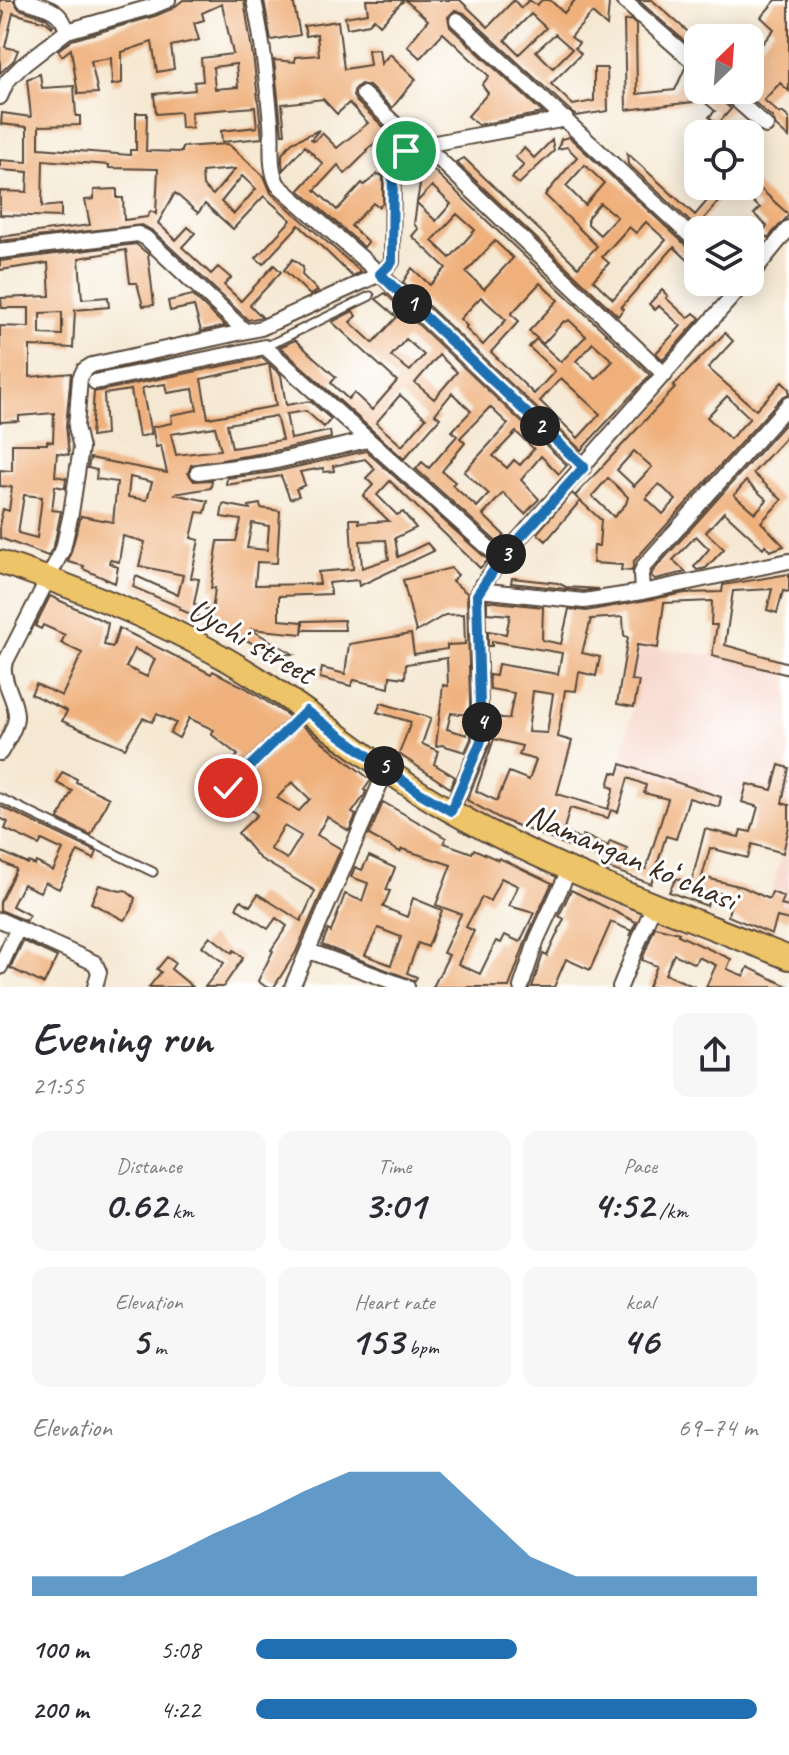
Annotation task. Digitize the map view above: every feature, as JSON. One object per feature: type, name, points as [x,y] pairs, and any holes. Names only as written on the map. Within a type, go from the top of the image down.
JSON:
[{"type":"main road","name":"Uychi street","points":[[0,562],[47,578],[212,651],[306,711],[420,793],[451,811]]},
{"type":"main road","name":"Namangan koʻchasi","points":[[451,811],[569,870],[789,958]]},
{"type":"street","points":[[23,0],[56,12],[63,18],[67,31]]},
{"type":"street","points":[[0,97],[7,81],[22,66],[67,31],[168,0]]},
{"type":"street","points":[[254,0],[265,56],[274,178],[278,185],[380,274],[584,467]]},
{"type":"street","points":[[623,0],[684,54]]},
{"type":"street","points":[[457,20],[684,230]]},
{"type":"street","points":[[363,94],[408,136],[424,145],[665,375]]},
{"type":"street","points":[[741,104],[766,126]]},
{"type":"street","points":[[0,753],[16,715],[4,677],[4,665],[63,549],[71,513],[81,448],[76,427],[80,378],[84,370],[92,365],[261,328],[380,274],[392,262],[393,166],[401,154],[424,145],[566,119]]},
{"type":"street","points":[[764,257],[789,228]]},
{"type":"street","points":[[0,251],[138,234],[146,238],[244,330]]},
{"type":"street","points":[[451,811],[481,741],[479,590],[501,559],[731,296]]},
{"type":"street","points":[[95,382],[265,347],[501,559]]},
{"type":"street","points":[[642,592],[644,566],[789,404]]},
{"type":"street","points":[[198,472],[272,462],[368,440]]},
{"type":"street","points":[[479,590],[584,601],[642,592],[787,560]]},
{"type":"street","points":[[292,987],[387,768]]},
{"type":"street","points":[[521,987],[521,979],[537,939],[569,870]]},
{"type":"street","points":[[620,987],[654,904]]},
{"type":"street","points":[[0,920],[95,963],[99,978],[95,987]]},
{"type":"street","points":[[0,967],[18,928]]},
{"type":"street","points":[[309,951],[407,987]]},
{"type":"lane","points":[[265,347],[370,296]]},
{"type":"lane","points":[[228,788],[306,711]]},
{"type":"lane","points":[[0,798],[153,872]]},
{"type":"shaded area","points":[[637,645],[712,656],[789,675],[789,815],[681,785],[621,764],[638,682],[631,680]]},
{"type":"shaded area","points":[[789,827],[789,907],[781,905],[784,897],[772,892]]},
{"type":"building","points":[[0,0],[13,0],[19,9],[46,18],[53,25],[13,13],[5,47],[18,50],[14,60],[0,73],[0,29],[4,12],[0,11]]},
{"type":"building","points":[[183,0],[244,0],[262,138],[222,142],[221,131],[257,127],[255,107],[191,112],[192,128],[181,128],[180,112],[156,114],[154,94],[195,90],[194,82],[203,81],[201,58],[233,54],[222,4],[202,13],[204,20],[194,23],[199,40],[171,46],[174,69],[157,72],[152,42],[122,52],[122,83],[112,85],[111,58],[91,61],[98,93],[78,94],[71,49],[62,56],[58,50],[72,40],[172,9]],"holes":[[[236,64],[238,87],[215,89],[213,67]]]},
{"type":"building","points":[[264,0],[293,0],[300,35],[271,40]]},
{"type":"building","points":[[366,0],[404,0],[380,25],[374,19],[369,24],[347,28],[345,17],[368,13]]},
{"type":"building","points":[[405,0],[460,0],[488,27],[514,0],[521,8],[529,0],[537,5],[542,0],[550,0],[564,13],[575,0],[605,0],[609,3],[607,26],[592,13],[571,37],[579,43],[575,48],[581,54],[551,84],[573,105],[594,101],[594,68],[607,68],[608,111],[576,116],[464,13],[455,10],[448,17],[450,27],[543,113],[478,125],[468,116],[488,93],[482,85],[489,76],[443,33],[420,58],[407,46],[428,20]],"holes":[[[531,14],[546,28],[519,54],[505,40]],[[555,34],[572,49],[553,68],[536,51]]]},
{"type":"building","points":[[638,0],[652,0],[684,28],[684,41]]},
{"type":"building","points":[[776,0],[789,0],[789,91],[780,83],[764,100],[764,42],[774,29],[761,17]]},
{"type":"building","points":[[631,20],[636,25],[637,94],[675,90],[684,70],[684,103],[626,110],[624,21]]},
{"type":"building","points":[[338,21],[344,69],[370,65],[368,50],[379,49],[381,64],[390,54],[416,79],[392,108],[369,86],[361,84],[355,88],[353,96],[356,101],[389,132],[366,150],[345,174],[338,165],[315,190],[337,210],[362,183],[364,185],[378,174],[383,176],[383,203],[378,207],[373,203],[351,226],[368,242],[364,247],[299,190],[323,164],[305,146],[283,170],[282,162],[282,154],[292,142],[319,130],[311,139],[314,141],[322,133],[337,148],[368,123],[349,103],[337,114],[323,99],[282,104],[285,134],[282,134],[274,60],[295,62],[295,57],[319,55],[317,34],[306,36],[304,26]]},
{"type":"building","points":[[40,74],[42,88],[74,86],[76,116],[80,116],[80,125],[39,126],[39,148],[130,155],[130,150],[136,150],[136,113],[147,113],[146,151],[182,152],[182,147],[228,144],[264,176],[271,193],[361,272],[352,276],[299,225],[263,264],[256,258],[291,220],[264,196],[233,229],[205,204],[198,213],[175,193],[158,223],[176,240],[188,227],[195,233],[182,247],[211,274],[218,267],[231,278],[224,285],[241,301],[274,265],[281,272],[250,305],[262,317],[248,320],[153,231],[142,225],[0,241],[0,237],[90,225],[85,200],[94,199],[94,190],[117,189],[117,198],[123,198],[124,220],[147,217],[151,211],[156,214],[158,169],[109,168],[109,165],[43,160],[42,207],[61,205],[61,217],[0,215],[0,191],[27,192],[28,172],[0,170],[0,160],[27,162],[27,127],[1,124],[2,113],[31,117],[27,79]],"holes":[[[235,169],[213,195],[203,186],[202,172]],[[242,176],[256,189],[234,214],[221,202]]]},
{"type":"building","points":[[764,100],[789,118],[789,138],[776,126],[773,118],[756,104],[764,104]]},
{"type":"building","points":[[707,104],[726,104],[731,109],[721,120],[709,117],[715,111]]},
{"type":"building","points":[[569,137],[684,244],[684,256],[674,247],[621,307],[623,309],[618,316],[456,162],[464,158],[578,267],[597,246],[545,195],[577,157],[567,147],[558,149],[561,139]],"holes":[[[585,165],[604,183],[585,205],[566,186]],[[600,203],[617,217],[600,235],[588,224],[588,217]],[[646,222],[666,240],[613,299],[593,280],[609,263],[602,257],[629,227],[636,233]]]},
{"type":"building","points":[[552,140],[554,151],[519,184],[512,178],[524,165],[515,157],[524,148],[534,158]]},
{"type":"building","points":[[627,153],[695,215],[708,200],[720,200],[706,216],[684,216],[628,164]]},
{"type":"building","points":[[429,166],[650,375],[581,450],[403,282],[412,268],[430,285],[446,268],[412,236],[418,229],[414,224],[417,203],[436,221],[451,204],[432,186],[417,202],[420,185],[415,181]],"holes":[[[457,214],[475,230],[450,258],[432,241]],[[495,241],[513,258],[484,289],[466,272]],[[540,283],[558,300],[529,331],[543,344],[564,321],[569,320],[586,336],[561,362],[536,339],[529,347],[555,371],[534,394],[491,352],[519,321],[511,314]],[[481,297],[506,320],[483,345],[465,328],[467,326],[460,319]],[[593,343],[613,361],[596,379],[576,361]],[[561,378],[600,414],[578,438],[540,401]]]},
{"type":"building","points":[[764,192],[789,215],[768,238],[764,235],[767,226],[764,216],[754,214],[760,208],[751,200],[764,200]]},
{"type":"building","points":[[136,244],[148,254],[154,305],[143,306],[137,283],[130,283],[126,250],[79,258],[82,299],[108,297],[109,307],[75,310],[73,348],[30,346],[30,377],[71,373],[66,426],[69,455],[57,453],[55,476],[66,478],[65,488],[55,486],[52,510],[61,511],[54,546],[48,556],[0,538],[0,521],[3,509],[9,511],[12,487],[0,486],[0,470],[12,471],[12,444],[53,442],[54,413],[19,416],[19,421],[0,422],[0,326],[29,327],[29,308],[2,308],[1,298],[50,296],[48,263],[0,270],[0,261]],"holes":[[[62,312],[62,335],[40,334],[40,313]],[[24,495],[42,497],[37,538],[18,533]]]},
{"type":"building","points":[[293,259],[303,267],[302,275],[318,291],[310,295],[284,270]]},
{"type":"building","points":[[662,290],[668,296],[666,298],[688,318],[694,313],[700,318],[663,360],[656,353],[681,326],[659,306],[655,310],[649,304]]},
{"type":"building","points":[[385,293],[567,465],[559,474],[541,456],[521,480],[539,499],[525,514],[503,493],[483,515],[504,535],[499,544],[416,469],[422,462],[429,468],[457,436],[452,431],[471,411],[452,393],[435,414],[440,418],[404,459],[280,347],[295,340],[336,377],[331,383],[348,399],[354,393],[372,410],[397,381],[332,322],[353,311],[356,316],[350,322],[373,343],[397,317],[376,299]],"holes":[[[406,339],[424,355],[410,371],[391,356]],[[439,355],[457,372],[434,399],[415,383]],[[400,395],[426,418],[402,446],[376,423]],[[490,407],[508,424],[464,472],[489,494],[477,507],[452,485],[455,482],[442,471],[465,443],[460,438]],[[516,432],[534,449],[520,465],[514,460],[507,468],[493,456]]]},
{"type":"building","points":[[192,295],[225,326],[201,331],[194,306],[170,311],[168,301]]},
{"type":"building","points":[[725,333],[733,341],[708,368],[756,410],[782,382],[789,389],[789,394],[782,397],[634,561],[632,571],[621,570],[622,565],[593,563],[594,546],[599,546],[601,520],[575,496],[675,388],[673,386]],"holes":[[[727,396],[750,418],[730,439],[707,417]],[[634,451],[652,467],[634,486],[617,470]],[[608,478],[628,497],[614,517],[592,496]],[[659,484],[676,500],[663,514],[646,498]]]},
{"type":"building","points":[[262,358],[269,364],[281,375],[286,405],[310,401],[331,419],[324,427],[306,411],[286,414],[291,439],[330,431],[331,438],[191,465],[188,473],[194,481],[212,480],[211,488],[174,494],[208,501],[205,513],[197,512],[191,538],[199,540],[191,578],[199,579],[194,604],[212,612],[215,588],[211,588],[218,541],[236,541],[241,520],[221,517],[223,504],[250,509],[249,506],[260,504],[261,508],[280,511],[277,563],[257,562],[255,585],[320,584],[318,572],[353,569],[350,519],[359,519],[359,523],[389,521],[363,496],[373,485],[366,478],[375,469],[365,459],[333,466],[334,471],[324,472],[323,468],[300,472],[305,485],[296,489],[299,496],[290,499],[281,476],[226,485],[227,478],[274,472],[366,451],[488,560],[480,568],[390,481],[377,495],[397,515],[403,512],[416,528],[395,538],[398,557],[427,543],[434,551],[359,586],[358,580],[329,583],[331,594],[279,596],[279,620],[303,622],[302,634],[250,629],[293,654],[274,655],[211,621],[212,614],[209,620],[188,613],[133,587],[136,576],[178,595],[183,575],[139,566],[145,542],[123,536],[119,562],[110,560],[109,563],[118,567],[115,583],[83,569],[84,566],[68,562],[81,516],[113,522],[117,482],[96,479],[97,470],[88,468],[90,458],[167,473],[161,446],[156,447],[152,427],[172,423],[171,415],[197,410],[193,389],[167,393],[165,384],[142,388],[151,434],[139,437],[131,390],[104,394],[106,435],[91,437],[94,392]],"holes":[[[269,364],[276,406],[208,418],[201,379]],[[276,416],[282,440],[232,448],[227,424]],[[215,427],[221,450],[176,455],[171,434]],[[130,477],[152,482],[147,500],[128,497]],[[252,523],[269,526],[267,550],[247,548]],[[386,540],[389,559],[362,568],[360,541]]]},
{"type":"building","points":[[789,419],[789,434],[753,473],[782,500],[761,522],[784,546],[770,551],[765,545],[763,548],[724,512],[706,532],[724,549],[706,568],[697,570],[694,567],[709,549],[696,536],[673,560],[686,572],[655,579],[651,576]],"holes":[[[746,481],[767,500],[755,513],[734,495]]]},
{"type":"building","points":[[572,493],[580,501],[546,541],[537,533]]},
{"type":"building","points":[[451,568],[458,575],[452,581],[467,593],[471,739],[465,752],[436,746],[443,685],[448,686],[447,658],[406,664],[405,678],[390,676],[389,688],[354,680],[351,686],[320,678],[322,668],[345,674],[349,644],[411,634],[414,654],[447,649],[447,645],[465,644],[464,614],[445,615],[416,632],[403,580]],"holes":[[[451,713],[469,715],[467,735],[447,729]]]},
{"type":"building","points":[[789,574],[789,592],[783,591],[777,613],[767,610],[772,589],[733,591],[725,645],[789,663],[789,675],[712,656],[717,625],[711,625],[712,601],[664,603],[658,648],[637,645],[631,680],[639,681],[634,707],[617,704],[628,637],[624,636],[623,617],[591,619],[582,653],[600,657],[596,676],[579,672],[576,691],[565,690],[558,737],[572,741],[557,794],[608,809],[614,788],[608,786],[612,772],[618,774],[621,764],[721,797],[719,807],[689,798],[676,839],[666,836],[651,884],[600,865],[602,859],[501,819],[467,800],[490,744],[490,716],[509,719],[514,693],[490,689],[489,675],[496,676],[498,664],[558,674],[562,653],[492,641],[492,646],[488,646],[488,631],[506,634],[510,615],[487,613],[487,601],[543,607],[542,640],[561,644],[569,609],[586,611],[685,593],[722,592],[723,585]],"holes":[[[533,691],[553,694],[547,733],[528,732]],[[494,739],[522,746],[519,755],[536,760],[529,780],[509,772],[497,801],[476,791]],[[628,778],[646,785],[644,793],[668,799],[646,869],[623,860],[627,848],[610,841],[608,846],[583,835],[581,839],[563,832],[570,808],[608,818],[611,810],[618,812]]]},
{"type":"building","points":[[512,578],[599,589],[584,591],[511,583]]},
{"type":"building","points":[[50,596],[108,623],[104,645],[113,647],[119,628],[246,688],[290,717],[223,783],[222,789],[226,794],[233,793],[301,725],[371,780],[352,813],[356,815],[349,831],[327,817],[317,835],[341,849],[296,952],[274,987],[266,987],[258,981],[271,950],[287,926],[276,918],[268,929],[236,908],[241,900],[250,906],[258,894],[301,921],[315,891],[259,858],[238,833],[257,815],[242,802],[235,800],[222,814],[208,801],[215,793],[210,788],[214,781],[238,755],[211,734],[214,730],[189,718],[179,738],[170,733],[176,723],[157,714],[152,722],[143,718],[125,748],[62,721],[67,711],[31,694],[36,684],[62,696],[82,653],[61,643],[65,635],[43,625],[41,629],[35,626]],"holes":[[[135,649],[155,659],[147,677],[126,667]],[[292,782],[310,799],[299,811],[277,798]],[[284,826],[301,836],[287,859],[270,849]]]},
{"type":"building","points":[[344,620],[345,630],[303,630],[303,621]]},
{"type":"building","points":[[381,703],[431,718],[422,744],[438,751],[434,764],[455,777],[450,788],[399,754],[411,722],[377,712]]},
{"type":"building","points":[[779,765],[789,768],[782,803],[789,805],[789,827],[783,853],[752,844],[748,858],[710,848],[702,877],[743,887],[769,899],[772,892],[784,897],[781,905],[789,907],[789,920],[777,917],[772,934],[728,916],[732,896],[711,891],[707,906],[669,892],[676,878],[691,884],[705,829],[739,837],[741,830],[751,832],[758,807],[742,802],[747,784],[772,790]]},
{"type":"building","points":[[62,772],[109,798],[91,835],[58,819],[72,791],[57,783]]},
{"type":"building","points":[[383,802],[446,838],[444,843],[499,858],[552,883],[509,987],[433,987],[449,955],[443,953],[461,914],[436,905],[451,865],[402,849],[400,852],[369,835]],"holes":[[[501,878],[518,886],[509,906],[534,913],[520,942],[505,935],[501,943],[496,941],[480,974],[458,964],[474,931],[466,927],[482,897],[490,901]]]},
{"type":"building","points":[[0,806],[97,852],[94,859],[78,851],[59,889],[45,882],[40,892],[23,884],[12,906],[29,915],[26,921],[0,910],[0,902],[16,869],[0,861],[0,851],[28,864],[35,865],[36,862],[53,871],[63,850],[42,840],[39,845],[5,829],[8,822],[0,818]]},
{"type":"building","points":[[369,856],[395,868],[383,907],[407,917],[413,898],[442,910],[428,947],[418,943],[407,973],[417,977],[415,981],[322,945],[328,930],[331,932],[345,894],[362,901],[368,883],[351,877],[355,867],[362,870]],"holes":[[[378,928],[401,937],[391,965],[365,955]]]},
{"type":"building","points":[[99,885],[125,890],[135,898],[132,910],[124,920],[91,903]]},
{"type":"building","points":[[571,890],[636,922],[630,936],[632,931],[611,922],[590,970],[566,959],[554,987],[532,987],[543,954],[547,956],[564,919],[559,916]]},
{"type":"building","points":[[655,927],[679,933],[731,959],[727,969],[744,976],[748,967],[789,987],[706,987],[716,965],[698,957],[695,964],[674,954],[665,974],[695,987],[648,987],[657,966],[642,960]]},
{"type":"building","points":[[210,936],[243,958],[223,987],[205,987],[224,963],[202,946]]},
{"type":"building","points":[[23,941],[57,957],[44,984],[10,968]]},
{"type":"building","points":[[167,957],[175,963],[171,969],[193,987],[149,987],[161,972],[157,969]]},
{"type":"route","points":[[228,788],[306,711],[420,793],[451,811],[481,741],[477,595],[501,559],[584,467],[380,274],[392,262],[393,166],[406,151]]}]
